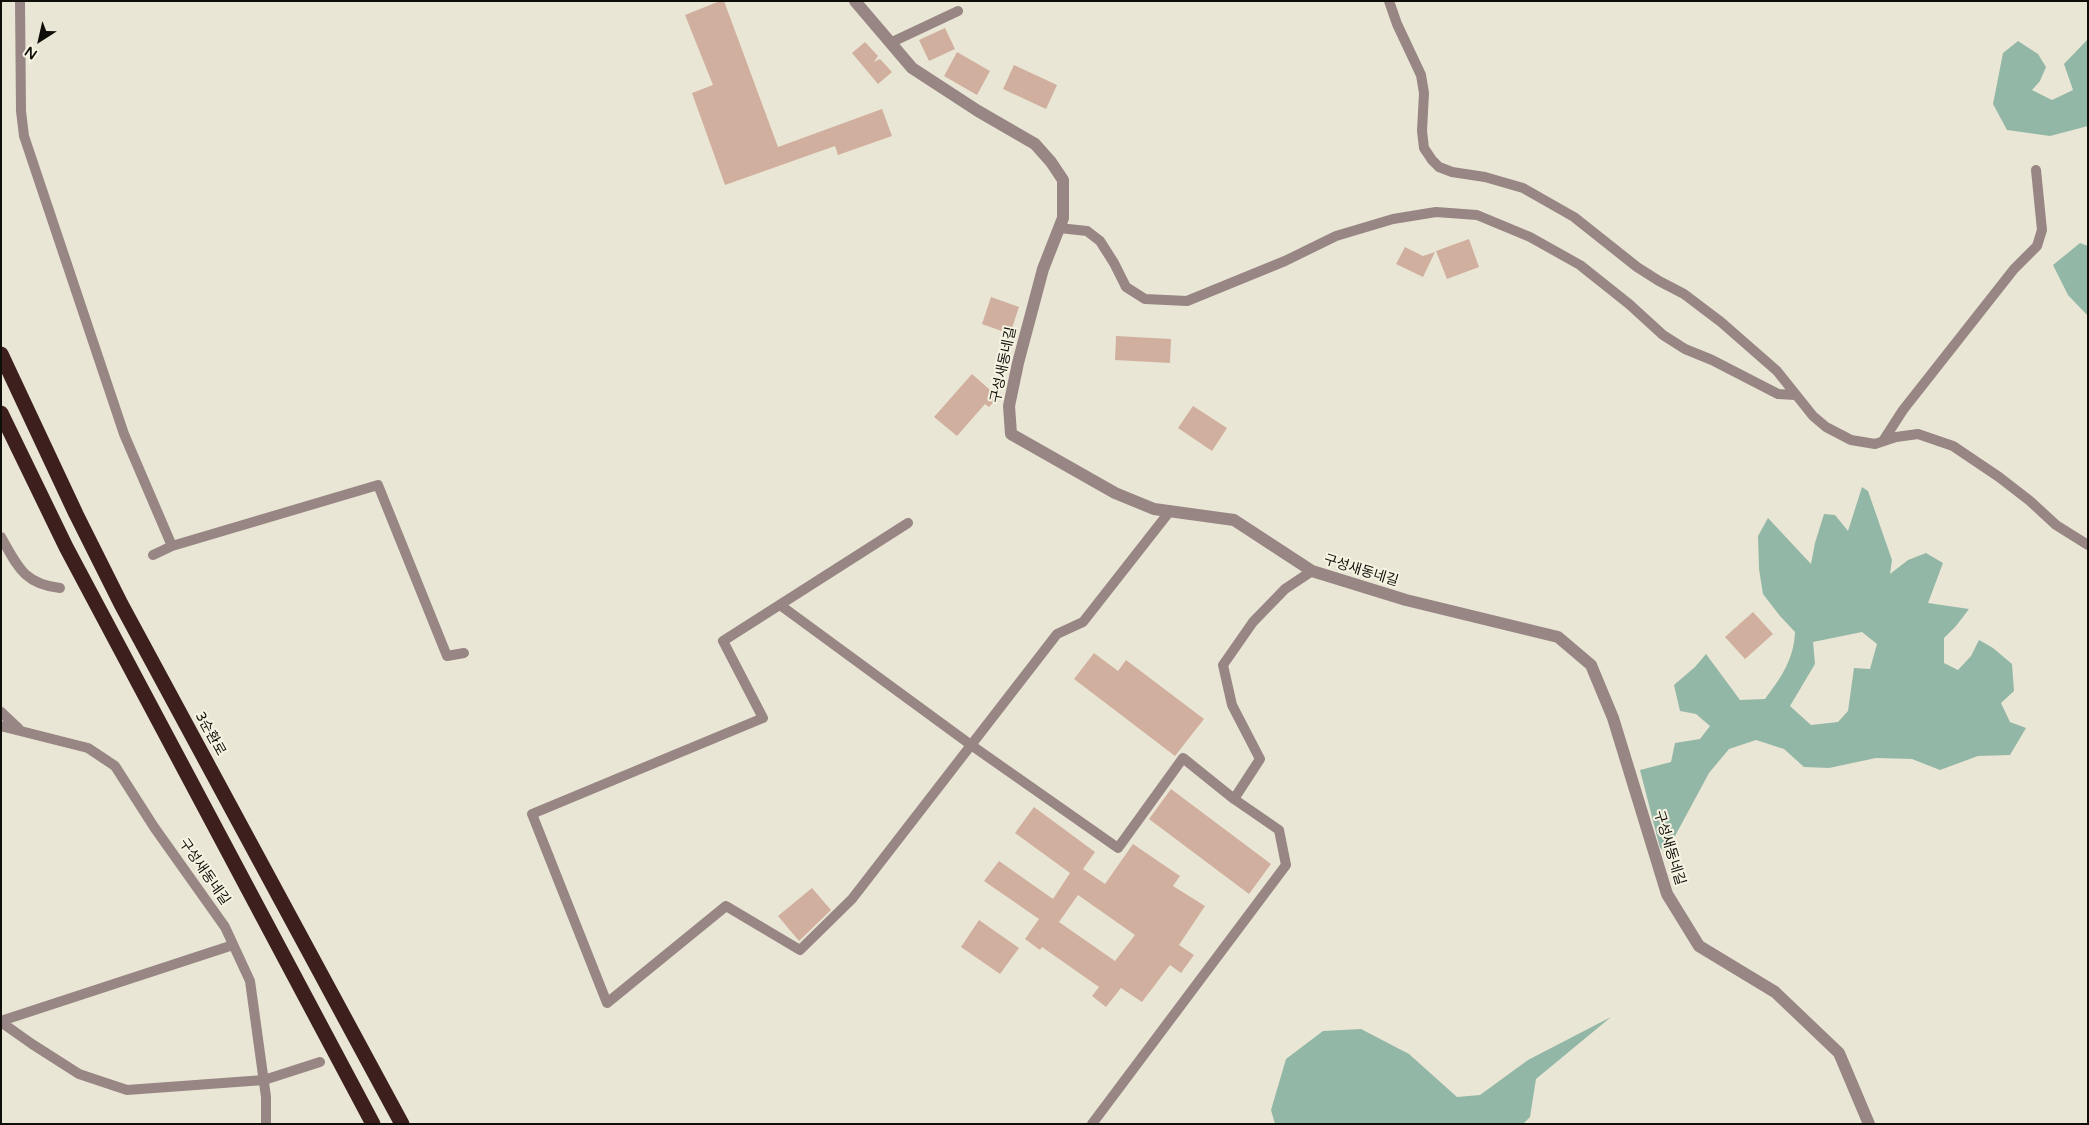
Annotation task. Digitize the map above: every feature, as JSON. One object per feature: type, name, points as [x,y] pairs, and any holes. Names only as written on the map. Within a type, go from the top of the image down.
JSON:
[{"type":"highway","points":[[1,344],[14,383]]},
{"type":"highway","name":"3순환로","points":[[1,354],[121,604],[402,1124]]},
{"type":"highway","points":[[1,413],[66,547],[180,765],[373,1124]]},
{"type":"highway","points":[[1,417],[26,465]]},
{"type":"street","name":"구성새동네길","points":[[855,1],[912,68],[1035,144],[1051,162],[1063,180],[1063,218],[1043,269],[1018,362],[1009,406],[1011,434],[1116,493],[1154,509],[1234,520],[1312,571],[1406,600],[1558,637],[1591,665],[1613,718],[1666,894],[1699,946],[1775,992],[1839,1053],[1869,1124]]},
{"type":"lane","points":[[20,1],[21,111],[24,136],[124,434],[172,546]]},
{"type":"lane","points":[[1389,1],[1397,24],[1421,75],[1424,93],[1422,131],[1424,148],[1439,167],[1452,172],[1485,177],[1523,188],[1574,217],[1637,267],[1684,294],[1721,322],[1776,371],[1813,416],[1826,427],[1851,440],[1875,444],[1918,434],[1953,446],[1999,477],[2030,501],[2056,525],[2088,545]]},
{"type":"lane","points":[[890,43],[958,11]]},
{"type":"lane","points":[[1883,441],[1903,410],[2014,269],[2036,246],[2042,230],[2036,170]]},
{"type":"lane","points":[[1060,228],[1087,232],[1100,240],[1126,288],[1145,299],[1187,302],[1285,261],[1336,236],[1392,219],[1436,212],[1477,215],[1530,237],[1580,265],[1629,304],[1663,335],[1685,348],[1778,394],[1795,395]]},
{"type":"lane","points":[[152,555],[172,546],[378,485],[447,656],[464,653]]},
{"type":"lane","points":[[908,522],[723,641],[763,718],[532,814],[607,1003],[726,906],[800,950],[852,899],[1057,634],[1083,622],[1170,511]]},
{"type":"lane","points":[[3,543],[14,561],[29,579],[45,587],[60,588]]},
{"type":"lane","points":[[1234,799],[1260,759],[1232,705],[1223,665],[1259,616],[1285,589],[1312,571]]},
{"type":"lane","points":[[780,605],[971,745],[1118,848],[1183,758],[1234,799],[1279,830],[1286,865],[1092,1124]]},
{"type":"lane","points":[[1,712],[20,730]]},
{"type":"lane","name":"구성새동네길","points":[[1,726],[88,748],[115,766],[154,827],[224,927],[250,981],[264,1080],[266,1124]]},
{"type":"lane","points":[[1,1021],[233,945]]},
{"type":"lane","points":[[1,1021],[32,1044],[79,1074],[127,1090],[264,1080],[320,1062]]},
{"type":"green space","points":[[2088,39],[2088,126],[2050,136],[2007,130],[1993,104],[2003,53],[2018,41],[2038,54],[2046,67],[2040,81],[2032,90],[2052,100],[2073,90],[2064,64]]},
{"type":"green space","points":[[2080,243],[2088,246],[2088,316],[2068,295],[2053,265]]},
{"type":"green space","points":[[1862,487],[1868,491],[1892,560],[1890,574],[1908,560],[1926,553],[1943,563],[1928,603],[1969,609],[1944,638],[1944,663],[1958,670],[1971,656],[1979,640],[1993,648],[2012,664],[2014,691],[2001,703],[2010,722],[2026,728],[2010,755],[1978,756],[1940,770],[1912,759],[1876,758],[1829,768],[1804,767],[1784,749],[1756,740],[1729,749],[1709,773],[1675,836],[1670,854],[1660,848],[1640,770],[1671,762],[1675,743],[1700,739],[1710,726],[1696,714],[1680,711],[1674,685],[1695,667],[1706,654],[1740,700],[1765,699],[1786,668],[1792,651],[1795,632],[1763,594],[1759,569],[1758,536],[1768,518],[1811,564],[1824,514],[1835,515],[1848,531]],"holes":[[[1862,632],[1877,644],[1870,669],[1854,668],[1848,711],[1838,722],[1811,725],[1790,706],[1815,664],[1813,642]]]},
{"type":"green space","points":[[1611,1017],[1536,1079],[1530,1117],[1523,1124],[1275,1124],[1271,1110],[1286,1059],[1323,1031],[1361,1029],[1409,1054],[1457,1097],[1480,1095],[1528,1060]]},
{"type":"building","points":[[724,1],[778,147],[882,109],[892,136],[838,155],[835,146],[725,185],[692,93],[713,85],[685,15]]},
{"type":"building","points":[[945,28],[955,49],[929,61],[919,40]]},
{"type":"building","points":[[865,42],[878,56],[874,62],[880,59],[892,72],[878,84],[852,53]]},
{"type":"building","points":[[957,52],[990,71],[977,95],[944,76]]},
{"type":"building","points":[[1014,65],[1057,85],[1046,109],[1003,89]]},
{"type":"building","points":[[1469,239],[1479,267],[1447,279],[1436,251]]},
{"type":"building","points":[[1405,247],[1423,256],[1435,252],[1423,277],[1396,264]]},
{"type":"building","points":[[991,297],[1019,307],[1010,334],[982,324]]},
{"type":"building","points":[[1116,336],[1171,339],[1170,363],[1115,360]]},
{"type":"building","points":[[972,374],[998,397],[989,407],[985,404],[957,436],[934,417]]},
{"type":"building","points":[[1193,406],[1227,428],[1212,451],[1178,428]]},
{"type":"building","points":[[1753,612],[1773,634],[1745,659],[1725,637]]},
{"type":"building","points":[[1094,653],[1118,671],[1126,660],[1204,719],[1175,756],[1074,679]]},
{"type":"building","points":[[1171,789],[1271,864],[1249,894],[1149,819]]},
{"type":"building","points":[[1034,807],[1095,852],[1083,869],[1105,884],[1133,844],[1180,876],[1173,886],[1205,906],[1179,945],[1194,955],[1181,973],[1170,965],[1142,1002],[1121,988],[1106,1007],[1092,996],[1099,987],[1042,947],[1040,950],[1025,939],[1039,919],[984,881],[999,861],[1053,899],[1070,873],[1015,833]],"holes":[[[1078,895],[1135,935],[1115,961],[1059,922]]]},
{"type":"building","points":[[812,888],[831,910],[799,941],[778,916]]},
{"type":"building","points":[[979,920],[1019,948],[1000,974],[961,947]]}]
